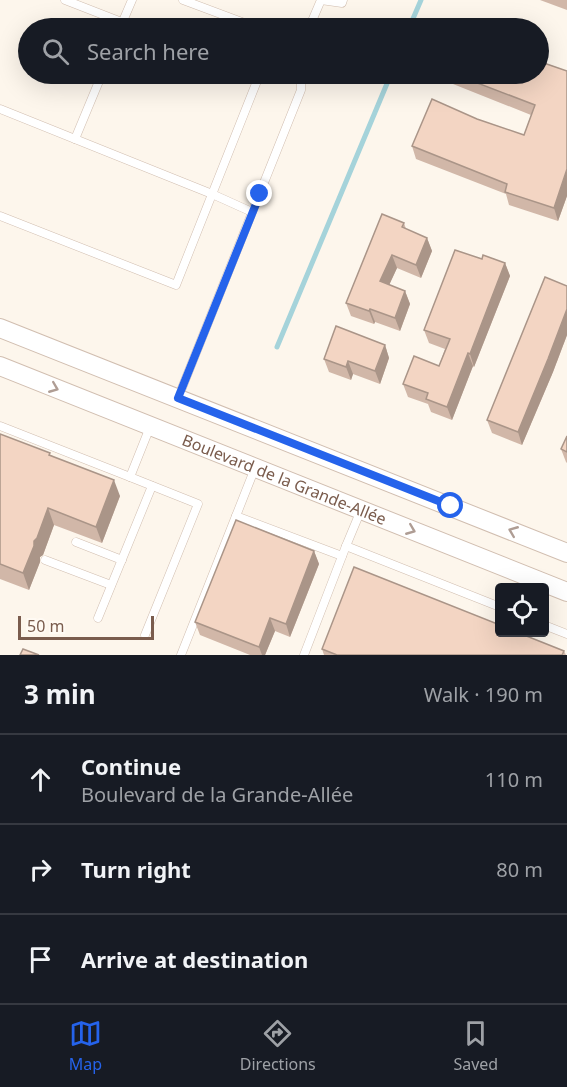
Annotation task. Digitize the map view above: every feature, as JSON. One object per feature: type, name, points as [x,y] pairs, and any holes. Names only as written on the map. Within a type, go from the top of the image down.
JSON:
[{"type":"street","points":[[0,328],[567,553]]},
{"type":"street","name":"Boulevard de la Grande-Allée","points":[[0,366],[567,592]]},
{"type":"lane","points":[[65,0],[104,18]]},
{"type":"lane","points":[[124,18],[132,0]]},
{"type":"lane","points":[[183,0],[231,18]]},
{"type":"lane","points":[[313,18],[321,0],[342,3],[343,0]]},
{"type":"lane","points":[[75,139],[98,84]]},
{"type":"lane","points":[[0,216],[176,285],[257,84]]},
{"type":"lane","points":[[178,398],[301,90],[301,84]]},
{"type":"lane","points":[[0,109],[252,212]]},
{"type":"lane","points":[[0,426],[198,504],[146,635]]},
{"type":"lane","points":[[129,477],[150,426]]},
{"type":"lane","points":[[181,655],[255,468]]},
{"type":"lane","points":[[98,618],[152,486]]},
{"type":"lane","points":[[304,655],[361,510]]},
{"type":"lane","points":[[236,516],[342,556]]},
{"type":"lane","points":[[76,542],[122,560]]},
{"type":"lane","points":[[346,546],[495,605]]},
{"type":"lane","points":[[45,560],[111,585]]},
{"type":"lane","points":[[549,627],[567,634]]},
{"type":"building","points":[[549,65],[567,71],[567,169],[554,208],[505,192],[507,184],[412,146],[432,99],[477,119],[524,135],[535,105],[480,84],[549,84]]},
{"type":"building","points":[[382,214],[404,223],[402,227],[427,238],[416,265],[392,255],[380,281],[405,291],[395,318],[346,303]]},
{"type":"building","points":[[455,250],[482,259],[483,255],[505,263],[447,407],[426,399],[428,393],[403,384],[414,356],[439,366],[450,339],[424,330]]},
{"type":"building","points":[[545,277],[567,286],[567,309],[518,432],[487,420]]},
{"type":"building","points":[[336,326],[385,345],[375,371],[348,361],[346,367],[324,359]]},
{"type":"building","points":[[0,434],[114,480],[96,527],[48,508],[23,573],[0,564]]},
{"type":"building","points":[[567,436],[567,452],[561,449]]},
{"type":"building","points":[[236,520],[314,551],[286,624],[270,618],[259,647],[195,622]]},
{"type":"building","points":[[354,567],[495,623],[495,637],[529,637],[564,651],[562,655],[337,655],[322,649]]},
{"type":"building","points":[[23,649],[39,655],[20,655]]},
{"type":"waterway","points":[[413,18],[421,0]]},
{"type":"waterway","points":[[277,347],[387,84]]},
{"type":"route","points":[[260,194],[178,398],[451,506]]}]
